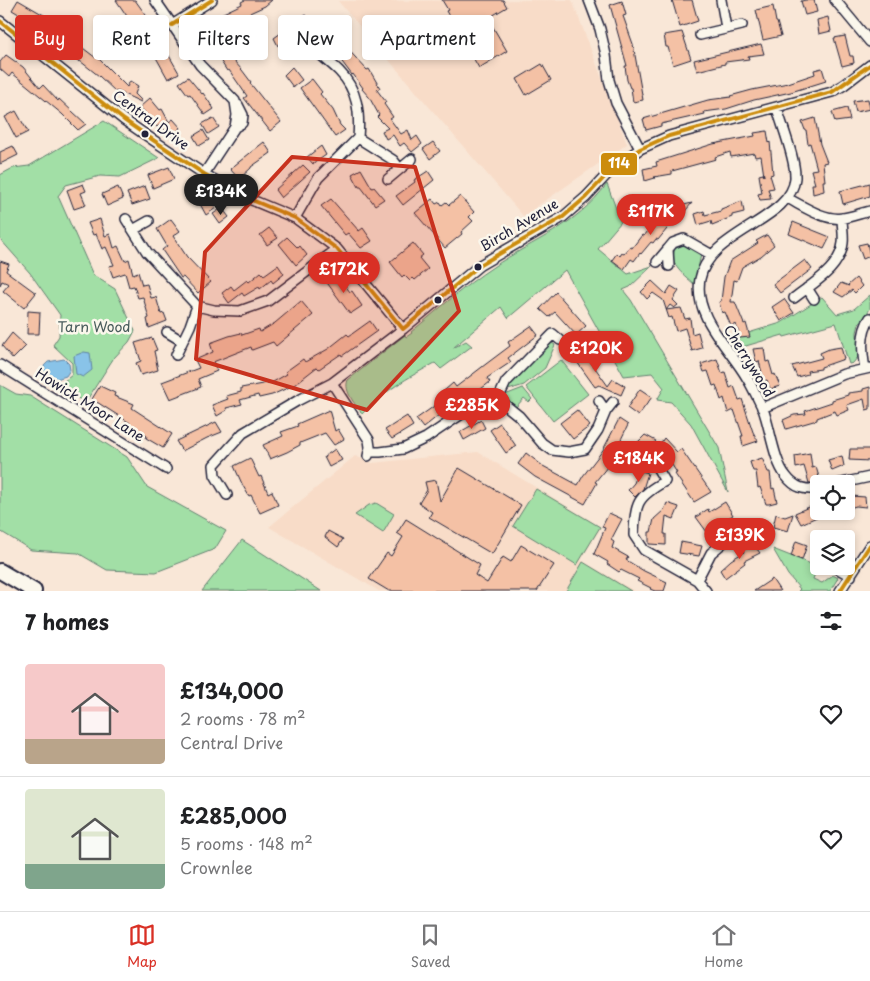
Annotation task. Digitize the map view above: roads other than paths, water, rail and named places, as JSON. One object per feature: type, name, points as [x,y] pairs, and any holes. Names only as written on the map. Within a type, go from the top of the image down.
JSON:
[{"type":"highway","points":[[0,572],[34,591]]},
{"type":"street","points":[[154,0],[200,65],[241,108],[243,115],[242,123],[235,127],[204,174]]},
{"type":"street","points":[[172,25],[212,0]]},
{"type":"street","points":[[589,0],[600,29],[609,80],[616,103],[640,149]]},
{"type":"street","points":[[721,0],[726,28]]},
{"type":"street","points":[[834,0],[870,42]]},
{"type":"street","name":"Central Drive","points":[[0,21],[124,120],[204,174],[246,198],[295,218],[337,249],[403,329]]},
{"type":"street","points":[[700,35],[742,25]]},
{"type":"street","points":[[295,218],[318,178],[358,138],[360,117],[356,97],[340,72],[325,60]]},
{"type":"street","name":"Birch Avenue","points":[[227,495],[214,475],[214,465],[244,433],[297,401],[332,383],[403,329],[480,265],[563,217],[586,197],[615,166],[640,149],[669,136],[832,92],[870,65]]},
{"type":"street","points":[[777,108],[795,178],[787,198],[822,215],[842,218],[870,211]]},
{"type":"street","points":[[358,138],[393,160],[400,169]]},
{"type":"street","points":[[388,179],[412,159]]},
{"type":"street","name":"Cherrywood","points":[[787,198],[712,255],[705,264],[700,278],[699,296],[702,307],[712,326],[747,379],[762,408],[784,474],[794,486],[803,490],[810,490]]},
{"type":"street","points":[[794,298],[828,271],[839,256],[843,242],[842,218]]},
{"type":"street","points":[[126,219],[147,252],[197,306],[214,310],[240,311],[268,302],[337,249]]},
{"type":"street","points":[[133,230],[149,221]]},
{"type":"street","points":[[657,262],[673,243],[684,239],[712,255]]},
{"type":"street","points":[[668,249],[669,266]]},
{"type":"street","points":[[806,288],[814,299]]},
{"type":"street","points":[[176,355],[197,306]]},
{"type":"street","points":[[762,408],[844,374],[868,369],[861,350],[866,324],[870,318]]},
{"type":"street","points":[[167,332],[182,341]]},
{"type":"street","points":[[498,399],[506,382],[555,333]]},
{"type":"street","name":"Howick Moor Lane","points":[[0,365],[166,469]]},
{"type":"street","points":[[332,383],[368,440],[369,454],[403,449],[426,438],[475,405],[498,399]]},
{"type":"street","points":[[498,399],[519,416],[542,443],[552,450],[569,452],[585,449],[613,402]]},
{"type":"street","points":[[600,401],[606,411]]},
{"type":"street","points":[[655,464],[665,480],[645,495],[637,504],[634,535],[644,550],[697,580],[706,591]]},
{"type":"street","points":[[855,480],[870,477]]},
{"type":"street","points":[[697,580],[711,553],[724,542]]},
{"type":"street","points":[[840,591],[870,545]]},
{"type":"water","points":[[84,352],[90,353],[92,370],[83,377],[76,374],[74,356]]},
{"type":"water","points":[[64,359],[69,364],[70,370],[66,376],[53,380],[44,371],[44,366],[48,362]]},
{"type":"park label","name":"Tarn Wood","points":[[94,327]]}]
